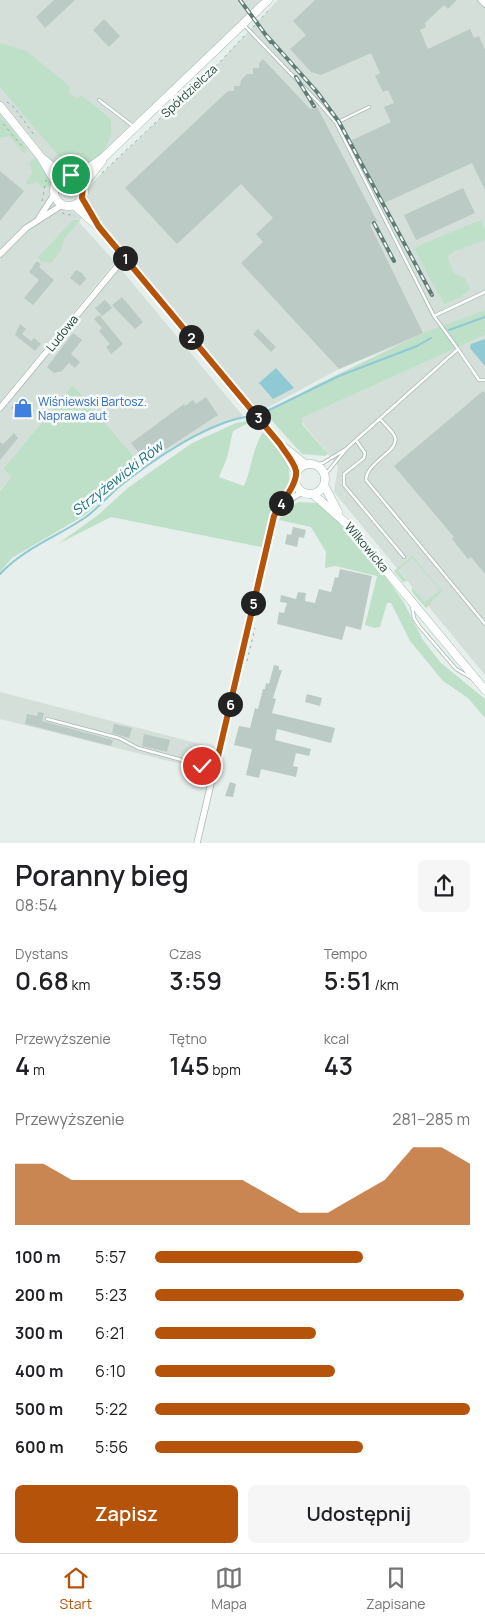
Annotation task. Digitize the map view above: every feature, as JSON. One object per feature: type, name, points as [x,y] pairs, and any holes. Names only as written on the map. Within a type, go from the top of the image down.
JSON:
[{"type":"main road","name":"Spółdzielcza","points":[[77,174],[104,157],[247,28],[270,3]]},
{"type":"main road","points":[[0,106],[40,156],[56,183],[54,196],[62,205],[74,205],[82,198]]},
{"type":"main road","points":[[40,156],[64,176]]},
{"type":"main road","name":"Spółdzielcza","points":[[83,185],[104,157]]},
{"type":"main road","points":[[56,183],[64,176],[77,174],[83,185],[82,198],[99,227],[280,444],[296,472],[295,483],[302,492],[314,494],[324,485],[325,475],[316,465],[305,464],[280,444]]},
{"type":"main road","points":[[74,205],[99,227]]},
{"type":"main road","points":[[296,472],[305,464]]},
{"type":"main road","name":"Wilkowicka","points":[[324,485],[340,516]]},
{"type":"main road","name":"Wilkowicka","points":[[314,494],[340,516],[485,690]]},
{"type":"street","points":[[481,0],[485,4]]},
{"type":"street","points":[[0,254],[39,218],[54,196]]},
{"type":"street","points":[[39,218],[62,205]]},
{"type":"street","name":"Ludowa","points":[[0,408],[124,258]]},
{"type":"street","points":[[197,843],[274,516],[295,483]]},
{"type":"street","points":[[279,506],[302,492]]},
{"type":"lane","points":[[247,28],[336,123],[434,316],[479,380],[485,380]]},
{"type":"lane","points":[[99,100],[136,128]]},
{"type":"lane","points":[[336,123],[369,107]]},
{"type":"lane","points":[[434,316],[485,292]]},
{"type":"lane","points":[[325,475],[347,448],[458,349]]},
{"type":"lane","points":[[380,419],[395,436],[395,442],[392,448],[371,466],[366,480],[485,624]]},
{"type":"lane","points":[[356,440],[365,453],[364,458],[344,474],[342,480],[344,485],[404,557]]},
{"type":"lane","points":[[316,465],[347,448]]},
{"type":"lane","points":[[47,719],[119,738],[138,748],[215,769]]},
{"type":"path","name":"Spółdzielcza","points":[[96,179],[220,62],[270,3]]},
{"type":"path","points":[[0,97],[15,108],[30,127],[36,141]]},
{"type":"path","points":[[3,124],[25,150]]},
{"type":"path","points":[[66,167],[77,174]]},
{"type":"path","points":[[42,202],[47,175]]},
{"type":"path","points":[[54,212],[78,216]]},
{"type":"shaded area","points":[[0,0],[268,0],[130,133],[76,177],[66,176],[52,166],[55,197],[62,205],[85,212],[79,222],[115,262],[0,402]]},
{"type":"shaded area","points":[[278,0],[485,0],[485,310],[339,369],[259,412],[99,227],[85,204],[86,192],[96,179],[220,62]]},
{"type":"shaded area","points":[[119,267],[243,416],[172,447],[143,467],[73,385],[3,469],[11,477],[0,490],[0,412]]},
{"type":"shaded area","points":[[485,335],[485,675],[334,492],[338,466],[300,420]]},
{"type":"shaded area","points":[[0,692],[208,746],[201,769],[0,719]]},
{"type":"green space","points":[[0,43],[26,51],[71,87],[68,92],[78,99],[81,95],[111,119],[111,134],[107,146],[88,166],[86,164],[81,166],[66,165],[0,87]]},
{"type":"green space","points":[[0,115],[27,149],[26,152],[23,153],[10,136],[0,138]]},
{"type":"green space","points":[[35,158],[48,170],[54,186],[42,188],[37,182],[27,185],[26,182],[32,173],[30,162]]},
{"type":"green space","points":[[73,220],[80,220],[64,239],[61,250],[51,263],[40,261],[38,257]]},
{"type":"green space","points":[[481,220],[485,229],[485,240],[453,252],[447,257],[454,273],[465,278],[470,289],[459,298],[444,304],[414,249]]},
{"type":"green space","points":[[485,310],[485,335],[302,418],[302,424],[328,454],[325,456],[302,454],[265,413],[316,385],[423,333]]},
{"type":"green space","points":[[73,385],[143,467],[119,484],[85,515],[12,558],[0,572],[0,491],[11,477],[3,469]]},
{"type":"green space","points":[[254,420],[233,431],[227,458],[219,477],[244,486],[259,438],[263,432],[281,452],[288,466],[291,489],[274,516],[266,548],[111,517],[58,544],[98,515],[129,487],[192,443],[236,423]]},
{"type":"green space","points":[[298,502],[323,505],[379,568],[403,601],[423,640],[441,663],[485,699],[485,718],[468,698],[443,681],[410,641],[391,603],[387,603],[380,627],[375,628],[365,625],[377,576],[335,566],[325,568],[326,552],[311,527],[279,520],[283,513]]},
{"type":"green space","points":[[412,556],[442,591],[426,608],[412,592],[412,587],[425,602],[440,590],[412,558],[398,570],[407,581],[403,582],[394,571]]},
{"type":"water","points":[[485,339],[485,366],[470,348],[471,344]]},
{"type":"water","points":[[276,368],[294,388],[273,399],[259,383]]},
{"type":"building","points":[[54,0],[75,0],[45,28],[36,17]]},
{"type":"building","points":[[315,0],[457,0],[448,9],[444,5],[425,23],[426,27],[420,30],[428,49],[470,29],[474,38],[479,36],[485,50],[485,190],[472,163],[382,204],[350,141],[391,122],[384,107],[394,103],[388,90],[383,92],[375,76],[380,73],[371,53],[321,75],[311,72],[290,49],[306,35],[293,21]]},
{"type":"building","points":[[104,19],[120,36],[109,47],[93,30]]},
{"type":"building","points":[[263,59],[310,109],[316,105],[377,221],[370,225],[423,333],[339,369],[241,263],[263,242],[256,234],[273,218],[241,184],[177,244],[125,188],[228,91],[234,91],[234,86],[240,86],[241,80],[247,74],[253,74],[253,68],[259,68],[259,63]]},
{"type":"building","points":[[0,171],[24,191],[0,221]]},
{"type":"building","points":[[463,188],[475,213],[416,240],[404,215]]},
{"type":"building","points":[[37,261],[41,264],[39,267],[54,280],[33,305],[24,298],[39,280],[29,272]]},
{"type":"building","points":[[76,270],[82,273],[86,279],[80,286],[70,278]]},
{"type":"building","points":[[122,297],[143,322],[135,329],[112,305]]},
{"type":"building","points":[[105,300],[112,308],[102,316],[95,308]]},
{"type":"building","points":[[99,315],[123,344],[111,354],[106,347],[110,344],[99,331],[102,328],[94,319]]},
{"type":"building","points":[[20,324],[26,329],[22,334],[31,341],[34,338],[41,344],[35,351],[15,335]]},
{"type":"building","points":[[258,329],[276,347],[271,352],[253,334]]},
{"type":"building","points":[[73,333],[82,340],[71,354],[80,362],[75,368],[69,363],[62,371],[54,373],[47,367]]},
{"type":"building","points":[[483,391],[485,394],[485,574],[471,557],[468,559],[452,539],[454,537],[394,466]]},
{"type":"building","points":[[206,397],[218,415],[146,462],[131,443],[184,404],[185,406],[193,400],[196,404]]},
{"type":"building","points":[[19,398],[34,410],[26,420],[11,408]]},
{"type":"building","points":[[14,433],[18,438],[0,460],[0,442],[3,444]]},
{"type":"building","points":[[293,527],[306,530],[304,538],[299,537],[297,547],[285,544],[287,534],[291,535]]},
{"type":"building","points":[[340,569],[372,576],[361,630],[346,626],[342,640],[277,624],[279,612],[284,613],[287,603],[280,602],[281,595],[296,599],[298,592],[306,593],[305,601],[315,603],[319,589],[331,592],[335,577],[338,578]]},
{"type":"building","points":[[274,665],[279,666],[279,670],[282,670],[273,698],[276,699],[272,713],[335,728],[331,743],[277,729],[275,740],[311,749],[309,756],[296,753],[293,766],[298,767],[296,777],[261,769],[259,778],[246,775],[252,749],[234,745],[239,726],[250,728],[255,708],[258,709],[263,689],[265,689],[266,683],[269,684]]},
{"type":"building","points":[[307,694],[322,698],[320,706],[305,702]]},
{"type":"building","points":[[38,712],[44,713],[42,721],[113,740],[111,746],[25,724],[27,714],[37,716]]},
{"type":"building","points":[[114,724],[132,728],[129,738],[112,733]]},
{"type":"building","points":[[144,734],[170,740],[167,752],[142,746]]},
{"type":"building","points":[[230,782],[236,784],[233,797],[225,796]]},
{"type":"waterway","name":"Strzyżewicki Rów","points":[[449,330],[485,317]]},
{"type":"waterway","name":"Strzyżewicki Rów","points":[[265,412],[339,376],[417,346],[431,338]]},
{"type":"waterway","name":"Strzyżewicki Rów","points":[[0,574],[19,557],[86,517],[120,486],[165,453],[220,424],[254,416]]},
{"type":"railway","points":[[240,0],[271,42]]},
{"type":"railway","points":[[267,36],[317,92],[339,122],[432,295]]},
{"type":"railway","points":[[296,77],[314,106]]},
{"type":"railway","points":[[374,223],[394,261]]},
{"type":"place","name":"Wiśniewski Bartosz. Naprawa aut","points":[[23,408]]},
{"type":"route","points":[[71,175],[81,181],[84,191],[82,198],[99,227],[280,444],[296,472],[295,483],[274,516],[215,769],[202,766]]}]
